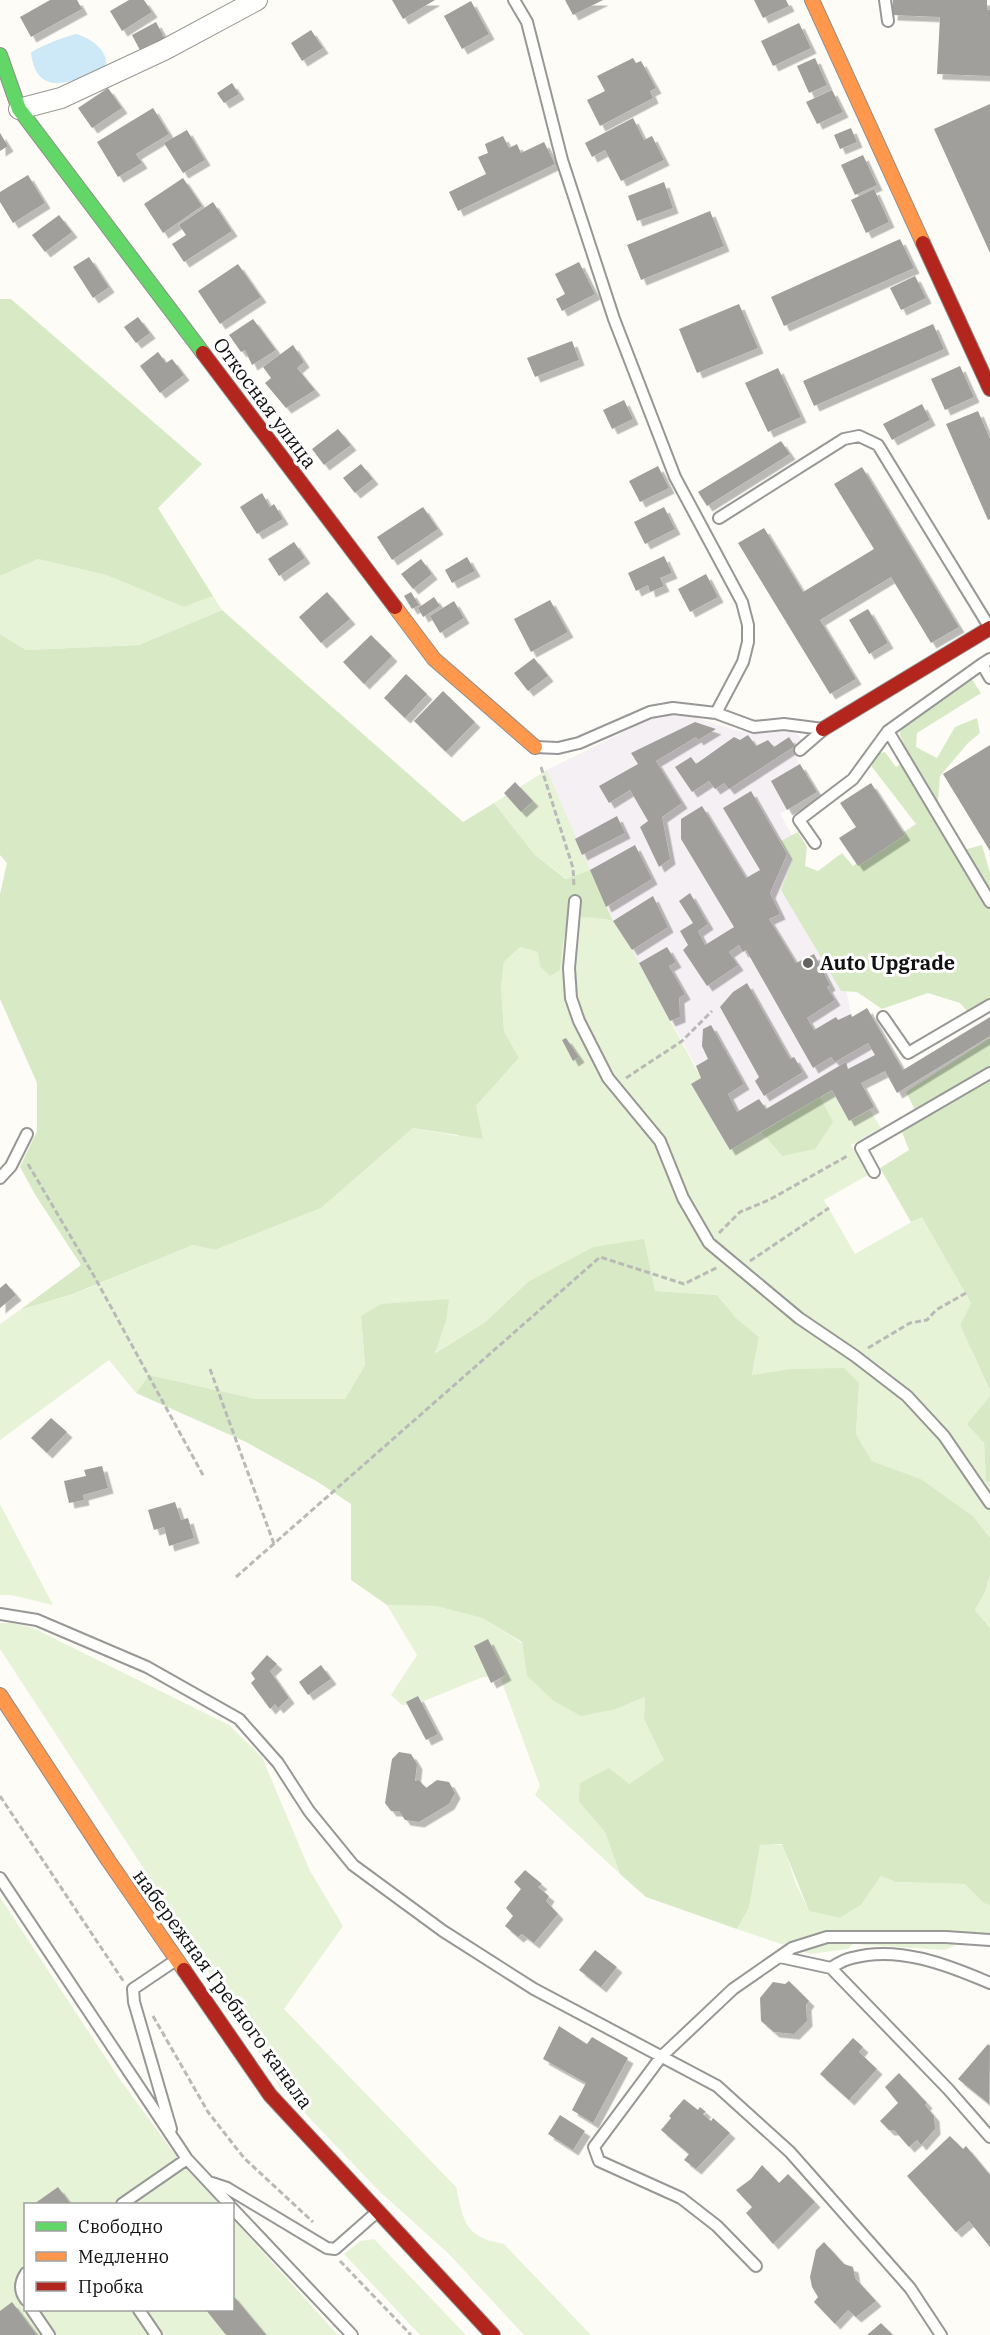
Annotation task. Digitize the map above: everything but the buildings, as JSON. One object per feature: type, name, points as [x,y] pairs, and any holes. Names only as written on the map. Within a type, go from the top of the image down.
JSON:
[{"type":"street","points":[[19,109],[61,98],[164,50],[257,0]]},
{"type":"street","points":[[812,0],[990,389]]},
{"type":"street","name":"Откосная улица","points":[[0,55],[19,109],[434,660],[535,747]]},
{"type":"street","points":[[823,729],[990,628]]},
{"type":"street","name":"набережная Гребного канала","points":[[0,1695],[108,1860],[270,2095],[493,2335]]},
{"type":"lane","points":[[514,0],[527,22],[562,160],[614,319],[675,477],[742,602],[748,625],[748,642],[743,662],[716,713]]},
{"type":"lane","points":[[885,0],[888,21]]},
{"type":"lane","points":[[719,518],[844,439],[859,436],[878,445],[990,628]]},
{"type":"lane","points":[[815,843],[799,820],[853,778],[888,731],[986,662],[990,678]]},
{"type":"lane","points":[[535,747],[558,748],[579,743],[650,712],[673,708],[716,713],[754,728],[784,724],[823,729]]},
{"type":"lane","points":[[801,750],[823,729]]},
{"type":"lane","points":[[888,731],[990,902]]},
{"type":"lane","points":[[575,901],[569,968],[571,998],[579,1021],[608,1078],[660,1141],[683,1198],[710,1243],[799,1318],[855,1356],[907,1396],[944,1436],[990,1503]]},
{"type":"lane","points":[[883,1017],[908,1053],[990,1005]]},
{"type":"lane","points":[[874,1172],[861,1148],[990,1073]]},
{"type":"lane","points":[[0,1178],[11,1166],[27,1134]]},
{"type":"lane","points":[[0,1614],[37,1620],[147,1667],[239,1719],[278,1763],[309,1811],[353,1865],[442,1931],[534,1989],[717,2086],[790,2152],[910,2288],[941,2335]]},
{"type":"lane","points":[[0,1878],[187,2159],[228,2203]]},
{"type":"lane","points":[[756,2266],[717,2226],[681,2198],[599,2161],[594,2147],[661,2057],[733,1989],[792,1948],[827,1937],[946,1937],[990,1940]]},
{"type":"lane","points":[[831,1968],[851,1958],[877,1955],[914,1956],[959,1970],[990,1983]]},
{"type":"lane","points":[[780,1957],[831,1968],[948,2089],[990,2137]]},
{"type":"lane","points":[[173,2138],[134,2002],[133,1989],[176,1959]]},
{"type":"lane","points":[[126,2203],[187,2159]]},
{"type":"lane","points":[[209,2182],[227,2188],[327,2248],[335,2249],[377,2212]]},
{"type":"lane","points":[[234,2209],[352,2335]]},
{"type":"lane","points":[[24,2277],[20,2284],[24,2298]]},
{"type":"lane","points":[[33,2311],[49,2335]]},
{"type":"lane","points":[[140,2311],[156,2335]]},
{"type":"path","points":[[535,747],[573,868],[575,901]]},
{"type":"path","points":[[614,1086],[651,1059],[682,1041],[712,1011]]},
{"type":"path","points":[[710,1243],[740,1212],[769,1200],[861,1148]]},
{"type":"path","points":[[20,1149],[94,1275],[204,1477]]},
{"type":"path","points":[[236,1577],[600,1257],[684,1284],[735,1265],[829,1208]]},
{"type":"path","points":[[855,1356],[910,1323],[927,1320],[936,1310],[966,1293]]},
{"type":"path","points":[[210,1370],[274,1544]]},
{"type":"path","points":[[0,1796],[124,1982],[143,1998],[207,2112],[244,2158],[316,2225]]},
{"type":"path","points":[[335,2249],[338,2259],[411,2335]]},
{"type":"shaded area","points":[[676,714],[738,731],[761,733],[792,731],[799,736],[809,752],[797,760],[817,792],[780,814],[802,852],[788,886],[845,984],[851,1014],[885,1071],[861,1083],[874,1107],[849,1121],[832,1090],[730,1150],[691,1084],[701,1077],[696,1066],[632,950],[613,921],[582,855],[547,770],[652,718]]},
{"type":"green space","points":[[0,299],[11,299],[202,464],[158,508],[213,596],[184,607],[106,575],[38,559],[0,576]]},
{"type":"green space","points":[[38,559],[106,575],[184,607],[213,596],[222,610],[139,645],[26,650],[0,634],[0,576]]},
{"type":"green space","points":[[222,610],[463,822],[494,803],[535,855],[566,879],[590,870],[613,921],[583,917],[569,924],[560,970],[550,976],[540,966],[538,952],[520,947],[504,962],[501,987],[504,1031],[519,1058],[476,1106],[483,1139],[413,1128],[321,1208],[215,1250],[193,1245],[73,1294],[20,1310],[81,1265],[20,1167],[37,1131],[37,1083],[0,999],[0,894],[7,863],[0,855],[0,634],[26,650],[139,645]]},
{"type":"green space","points":[[971,678],[981,693],[917,733],[916,747],[937,758],[955,727],[977,718],[980,733],[968,743],[940,776],[936,825],[956,852],[982,845],[990,873],[990,1011],[974,1019],[960,1003],[928,993],[882,1009],[857,992],[841,991],[781,890],[792,861],[781,841],[798,832],[807,847],[805,866],[818,871],[842,853],[853,866],[916,824],[872,767],[873,755],[885,752],[896,767],[909,758],[900,735],[901,722]]},
{"type":"green space","points":[[547,770],[590,870],[567,879],[535,855],[494,803]]},
{"type":"green space","points":[[587,916],[613,921],[632,950],[701,1078],[691,1085],[730,1149],[761,1132],[782,1156],[820,1097],[832,1090],[849,1121],[870,1110],[881,1128],[851,1145],[868,1175],[824,1200],[855,1254],[922,1216],[971,1303],[960,1325],[990,1390],[990,1396],[968,1424],[984,1443],[986,1481],[990,1483],[990,1538],[973,1516],[921,1479],[872,1461],[856,1434],[859,1383],[791,1369],[752,1376],[759,1337],[736,1318],[717,1295],[655,1291],[593,1247],[529,1281],[484,1323],[434,1353],[446,1321],[361,1317],[365,1365],[345,1399],[256,1399],[149,1375],[136,1393],[109,1360],[0,1440],[0,1324],[20,1310],[74,1294],[193,1245],[215,1250],[321,1208],[413,1128],[458,1136],[476,1106],[519,1058],[504,1031],[501,987],[504,962],[520,947],[538,952],[560,969],[567,924],[573,918]]},
{"type":"green space","points":[[990,1038],[990,1390],[960,1325],[971,1303],[922,1217],[911,1222],[880,1168],[909,1150],[902,1132],[920,1120],[906,1092]]},
{"type":"green space","points":[[820,1097],[833,1122],[815,1149],[782,1156],[761,1132]]},
{"type":"green space","points":[[644,1239],[655,1291],[717,1295],[736,1318],[759,1337],[752,1375],[791,1369],[844,1368],[859,1383],[856,1434],[872,1461],[921,1479],[973,1516],[990,1538],[990,1575],[985,1592],[975,1610],[990,1628],[990,1905],[984,1903],[965,1884],[895,1882],[881,1876],[861,1905],[840,1918],[809,1911],[782,1844],[760,1845],[749,1908],[737,1929],[646,1897],[620,1874],[605,1832],[579,1802],[580,1783],[609,1768],[629,1784],[664,1760],[644,1719],[645,1697],[616,1709],[581,1716],[554,1701],[527,1676],[522,1642],[482,1618],[436,1606],[387,1605],[351,1580],[351,1504],[318,1482],[246,1442],[136,1393],[149,1375],[256,1399],[345,1399],[365,1365],[361,1316],[381,1304],[449,1299],[446,1321],[435,1353],[484,1323],[529,1281],[593,1247]]},
{"type":"green space","points":[[990,1396],[990,1483],[986,1481],[984,1443],[967,1424]]},
{"type":"green space","points":[[0,1504],[53,1605],[11,1595],[0,1595]]},
{"type":"green space","points":[[990,1575],[990,1628],[975,1610],[985,1592]]},
{"type":"green space","points":[[387,1605],[436,1606],[482,1618],[522,1643],[528,1676],[616,1709],[645,1697],[644,1719],[665,1760],[629,1784],[579,1802],[605,1832],[620,1874],[535,1795],[540,1786],[500,1677],[483,1677],[414,1705],[402,1705],[391,1695],[417,1655]]},
{"type":"green space","points":[[0,1623],[33,1628],[229,1725],[262,1757],[310,1871],[343,1926],[284,2009],[456,2187],[464,2219],[473,2232],[491,2241],[504,2244],[591,2335],[524,2335],[449,2254],[379,2191],[279,2086],[150,1878],[0,1649]]},
{"type":"green space","points":[[760,1844],[783,1845],[796,1884],[809,1911],[840,1918],[861,1905],[881,1876],[895,1882],[965,1884],[990,1905],[990,1934],[980,1943],[961,1943],[945,1950],[853,1944],[848,1949],[810,1954],[737,1929],[749,1908]]},
{"type":"green space","points":[[0,1897],[119,2078],[176,2156],[218,2203],[24,2203],[24,2311],[234,2311],[234,2220],[338,2335],[0,2335]]},
{"type":"green space","points":[[375,2239],[466,2335],[420,2335],[344,2254],[360,2241]]},
{"type":"water","points":[[76,34],[98,46],[105,56],[106,67],[72,81],[60,83],[41,78],[35,68],[31,53],[59,39]]},
{"type":"traffic: fast","points":[[0,55],[19,109],[203,353]]},
{"type":"traffic: slow","points":[[812,0],[923,243]]},
{"type":"traffic: slow","points":[[395,607],[434,659],[535,747]]},
{"type":"traffic: slow","points":[[0,1695],[108,1860],[184,1970]]},
{"type":"traffic: jam","points":[[923,243],[990,389]]},
{"type":"traffic: jam","points":[[203,353],[395,607]]},
{"type":"traffic: jam","points":[[823,729],[990,628]]},
{"type":"traffic: jam","points":[[184,1970],[270,2095],[493,2335]]},
{"type":"place","name":"Auto Upgrade","points":[[808,963]]}]
